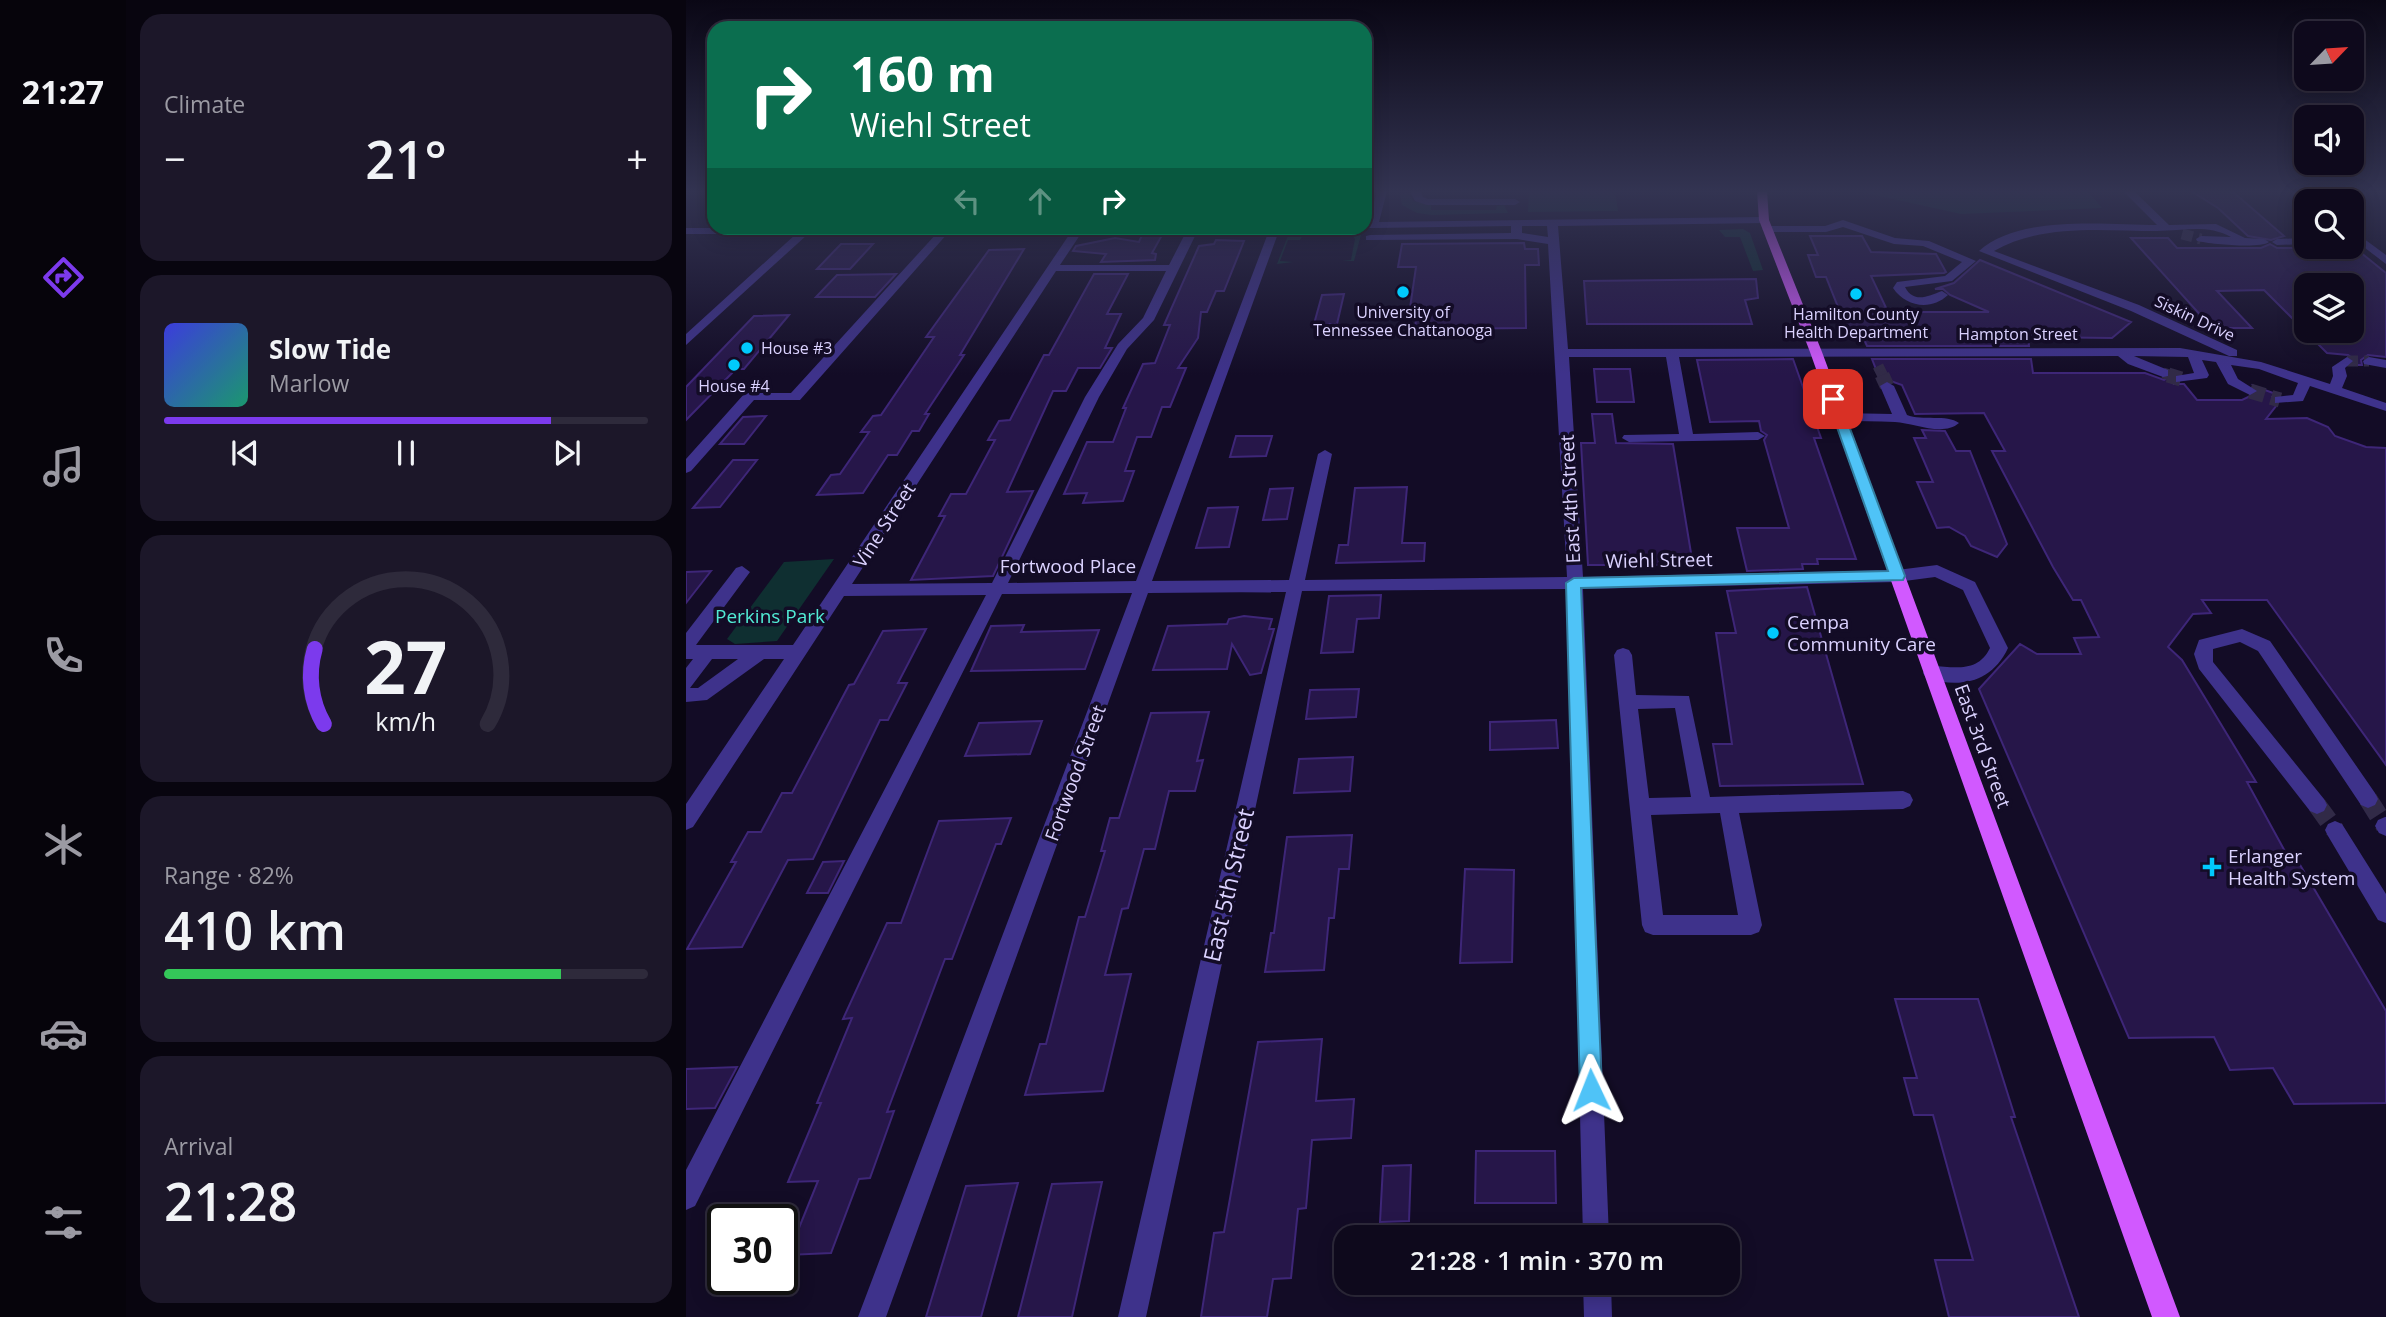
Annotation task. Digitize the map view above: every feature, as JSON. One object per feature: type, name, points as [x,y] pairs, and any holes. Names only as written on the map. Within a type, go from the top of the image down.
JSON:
[{"type":"main road","name":"East 3rd Street","points":[[1777,252],[1840,417],[2166,1317]]},
{"type":"street","points":[[686,341],[782,252]]},
{"type":"street","points":[[686,468],[750,396],[795,397],[925,252]]},
{"type":"street","name":"Vine Street","points":[[686,821],[1062,252]]},
{"type":"street","points":[[686,1196],[1092,397],[1122,347],[1148,320],[1181,252]]},
{"type":"street","name":"Fortwood Street","points":[[872,1317],[1266,252]]},
{"type":"street","name":"East 4th Street","points":[[1554,252],[1563,353],[1574,583],[1596,1225]]},
{"type":"street","points":[[1949,252],[1970,261]]},
{"type":"street","points":[[1942,295],[1924,303],[1903,295],[1899,288],[1901,284],[1948,279],[1983,252]]},
{"type":"street","name":"Siskin Drive","points":[[1989,252],[2135,308],[2261,366]]},
{"type":"street","points":[[1052,268],[1174,268]]},
{"type":"street","points":[[1563,353],[1873,352],[1878,366]]},
{"type":"street","name":"Hampton Street","points":[[1873,352],[1897,362],[1964,362],[1983,352],[2193,353],[2220,356],[2261,366]]},
{"type":"street","points":[[2121,352],[2133,361],[2162,373]]},
{"type":"street","points":[[1672,353],[1687,438]]},
{"type":"street","points":[[2181,379],[2202,375],[2193,353]]},
{"type":"street","points":[[2220,356],[2233,381],[2250,391]]},
{"type":"street","points":[[2335,390],[2340,376],[2338,367],[2347,361]]},
{"type":"street","points":[[2369,361],[2386,364]]},
{"type":"street","points":[[2261,366],[2335,390],[2385,410]]},
{"type":"street","points":[[2280,400],[2298,398],[2306,380]]},
{"type":"street","points":[[1887,386],[1901,418]]},
{"type":"street","points":[[1840,417],[1901,418],[1918,425],[1952,423]]},
{"type":"street","points":[[1629,439],[1758,436]]},
{"type":"street","name":"East 5th Street","points":[[1132,1317],[1325,454]]},
{"type":"street","name":"Wiehl Street","points":[[1296,584],[1574,583],[1897,576],[1937,571],[1969,586],[1999,648],[1993,663],[1977,674],[1933,673]]},
{"type":"street","points":[[686,646],[742,572]]},
{"type":"street","name":"Fortwood Place","points":[[841,590],[1296,584]]},
{"type":"street","points":[[2317,805],[2206,664],[2205,645],[2242,635],[2264,646],[2368,799]]},
{"type":"street","points":[[686,652],[799,652]]},
{"type":"street","points":[[686,682],[707,652]]},
{"type":"street","points":[[686,695],[701,695],[760,653]]},
{"type":"street","points":[[1623,655],[1653,925],[1751,925],[1728,805]]},
{"type":"street","points":[[1628,702],[1683,701],[1702,805]]},
{"type":"street","points":[[1640,807],[1903,800]]},
{"type":"street","points":[[2335,830],[2386,913]]},
{"type":"street","points":[[1597,1295],[1598,1317]]},
{"type":"green space","points":[[1281,252],[1280,261],[1293,262],[1277,264]]},
{"type":"green space","points":[[1352,252],[1356,252],[1354,261],[1342,261],[1351,260]]},
{"type":"green space","points":[[1746,252],[1757,252],[1763,270],[1753,271]]},
{"type":"green space","name":"Perkins Park","points":[[834,559],[777,641],[735,644],[727,639],[784,562]]},
{"type":"building","points":[[833,252],[865,252],[850,269],[817,269]]},
{"type":"building","points":[[987,252],[1022,252],[960,355],[964,355],[925,414],[929,414],[919,431],[912,431],[897,455],[888,455],[863,493],[817,495],[831,475],[840,474],[869,432],[861,432],[873,416],[881,415],[934,337],[926,337]]},
{"type":"building","points":[[1089,252],[1156,254],[1155,260],[1101,262],[1106,254]]},
{"type":"building","points":[[1196,252],[1239,252],[1224,291],[1216,291],[1207,312],[1201,312],[1198,338],[1178,368],[1186,368],[1170,407],[1162,407],[1151,437],[1137,437],[1125,471],[1134,471],[1123,501],[1083,503],[1087,493],[1064,494],[1087,442],[1113,442],[1126,408],[1123,408],[1143,364],[1155,363],[1170,325],[1164,325]]},
{"type":"building","points":[[1401,252],[1538,252],[1539,265],[1525,265],[1526,328],[1435,329],[1435,335],[1415,335],[1416,315],[1409,315],[1416,267],[1398,267]]},
{"type":"building","points":[[1817,252],[1936,254],[1946,272],[1944,273],[1871,276],[1888,312],[1989,312],[1950,295],[1943,289],[1935,289],[1954,283],[1980,260],[2131,322],[2112,338],[2028,337],[2029,346],[1867,346],[1863,337],[1850,337],[1826,277],[1816,277],[1808,255],[1818,255]]},
{"type":"building","points":[[2144,252],[2294,252],[2294,259],[2364,259],[2364,255],[2386,273],[2386,357],[2368,355],[2361,360],[2362,365],[2353,365],[2356,361],[2348,355],[2327,353],[2317,343],[2364,343],[2364,273],[2294,273],[2294,320],[2264,290],[2217,291],[2252,328],[2212,328]]},
{"type":"building","points":[[896,274],[875,297],[816,297],[837,275]]},
{"type":"building","points":[[1094,274],[1128,274],[1107,314],[1121,314],[1105,348],[1112,348],[1100,368],[1078,368],[1066,391],[1053,391],[1007,492],[1033,491],[993,576],[911,580],[945,516],[939,516],[951,494],[966,494],[995,440],[988,440],[999,421],[1010,420],[1044,355],[1049,355]]},
{"type":"building","points":[[1756,279],[1758,298],[1745,300],[1752,324],[1587,324],[1584,281]]},
{"type":"building","points":[[1344,294],[1337,324],[1314,324],[1322,295]]},
{"type":"building","points":[[789,315],[744,369],[736,369],[686,420],[686,387],[754,316]]},
{"type":"building","points":[[1793,359],[1821,438],[1814,438],[1856,559],[1817,559],[1818,564],[1802,564],[1803,569],[1747,571],[1737,528],[1789,528],[1764,440],[1767,435],[1761,431],[1759,421],[1710,422],[1697,360]]},
{"type":"building","points":[[1872,359],[2031,359],[2033,373],[2145,373],[2164,380],[2176,373],[2174,384],[2184,384],[2197,400],[2242,400],[2259,392],[2254,386],[2276,394],[2272,397],[2276,406],[2266,419],[2307,418],[2328,427],[2335,436],[2366,447],[2386,448],[2386,765],[2267,600],[2202,600],[2211,613],[2193,614],[2168,647],[2182,660],[2256,782],[2247,782],[2287,855],[2293,853],[2386,1011],[2386,1103],[2294,1104],[2273,1068],[2230,1070],[2214,1037],[2129,1038],[1979,689],[2020,644],[2037,654],[2081,654],[2074,638],[2099,637],[2081,600],[2073,600],[2053,567],[1992,451],[2005,451],[1984,413],[1915,414],[1902,385],[1888,380],[1881,382]]},
{"type":"building","points":[[1594,369],[1630,369],[1634,402],[1597,402]]},
{"type":"building","points":[[1592,414],[1612,414],[1616,443],[1673,444],[1693,565],[1588,565],[1581,443],[1595,443]]},
{"type":"building","points":[[766,416],[744,444],[720,444],[743,417]]},
{"type":"building","points":[[1922,430],[1945,431],[1956,451],[1970,451],[2007,544],[1997,557],[1971,546],[1965,536],[1949,527],[1937,528],[1917,482],[1933,482],[1914,438],[1926,438]]},
{"type":"building","points":[[1236,436],[1272,436],[1266,456],[1230,457]]},
{"type":"building","points":[[733,460],[757,460],[720,507],[693,508]]},
{"type":"building","points":[[1407,487],[1402,543],[1425,543],[1424,561],[1336,563],[1339,545],[1348,545],[1355,488]]},
{"type":"building","points":[[1293,488],[1287,519],[1263,520],[1270,489]]},
{"type":"building","points":[[1238,507],[1229,547],[1196,548],[1208,508]]},
{"type":"building","points":[[711,571],[686,603],[686,572]]},
{"type":"building","points":[[1807,587],[1863,784],[1720,786],[1713,744],[1732,744],[1716,633],[1736,633],[1727,591]]},
{"type":"building","points":[[1381,595],[1379,618],[1357,619],[1353,652],[1321,653],[1329,596]]},
{"type":"building","points":[[1244,616],[1272,619],[1269,629],[1274,629],[1261,673],[1250,675],[1232,644],[1227,669],[1153,670],[1168,626],[1227,624],[1229,619]]},
{"type":"building","points":[[1024,625],[1021,632],[1099,630],[1085,669],[971,671],[991,626]]},
{"type":"building","points":[[926,629],[898,683],[907,683],[888,720],[880,720],[813,859],[788,860],[742,947],[687,949],[736,862],[731,862],[748,832],[761,832],[782,793],[792,793],[849,685],[854,684],[883,631]]},
{"type":"building","points":[[1359,689],[1356,717],[1306,719],[1310,690]]},
{"type":"building","points":[[1209,712],[1197,761],[1203,760],[1195,791],[1169,791],[1155,849],[1144,849],[1128,908],[1122,909],[1105,975],[1131,974],[1103,1091],[1025,1095],[1040,1044],[1046,1044],[1079,917],[1085,917],[1105,851],[1101,851],[1110,818],[1119,818],[1151,713]]},
{"type":"building","points":[[1556,720],[1558,748],[1490,750],[1490,722]]},
{"type":"building","points":[[1042,721],[1030,754],[965,756],[979,723]]},
{"type":"building","points":[[1353,757],[1350,791],[1294,793],[1299,759]]},
{"type":"building","points":[[1011,818],[1001,844],[996,844],[952,959],[945,959],[887,1112],[894,1111],[870,1178],[859,1179],[831,1253],[798,1255],[798,1230],[818,1181],[788,1182],[852,1018],[843,1019],[887,923],[901,923],[939,821]]},
{"type":"building","points":[[1352,835],[1349,869],[1339,869],[1334,918],[1329,918],[1324,970],[1265,972],[1271,933],[1274,933],[1287,837]]},
{"type":"building","points":[[844,861],[828,893],[807,893],[823,862]]},
{"type":"building","points":[[1465,869],[1514,870],[1512,962],[1460,963]]},
{"type":"building","points":[[1895,999],[1978,999],[2015,1117],[2011,1117],[2079,1317],[1949,1317],[1935,1260],[1973,1260],[1933,1115],[1914,1115],[1904,1078],[1917,1078]]},
{"type":"building","points":[[1322,1039],[1316,1101],[1354,1099],[1351,1138],[1312,1140],[1306,1208],[1298,1209],[1291,1278],[1273,1279],[1267,1317],[1201,1317],[1214,1233],[1224,1232],[1258,1042]]},
{"type":"building","points":[[737,1067],[715,1108],[686,1109],[686,1069]]},
{"type":"building","points":[[1476,1151],[1555,1151],[1556,1203],[1475,1203]]},
{"type":"building","points":[[1411,1165],[1409,1221],[1380,1222],[1383,1166]]},
{"type":"building","points":[[1102,1182],[1072,1317],[1018,1317],[1052,1184]]},
{"type":"building","points":[[1018,1183],[981,1317],[926,1317],[966,1186]]},
{"type":"tunnel","points":[[2347,361],[2369,361]]},
{"type":"tunnel","points":[[1878,366],[1883,376]]},
{"type":"tunnel","points":[[2163,373],[2173,376]]},
{"type":"tunnel","points":[[1882,375],[1887,386]]},
{"type":"tunnel","points":[[2168,375],[2181,379]]},
{"type":"tunnel","points":[[2250,391],[2280,400]]},
{"type":"tunnel","points":[[2368,799],[2385,826]]},
{"type":"tunnel","points":[[2317,805],[2335,830]]},
{"type":"place","name":"University of Tennessee Chattanooga","points":[[1403,292]]},
{"type":"place","name":"Hamilton County Health Department","points":[[1856,294]]},
{"type":"place","name":"House #3","points":[[747,348]]},
{"type":"place","name":"House #4","points":[[734,365]]},
{"type":"place","name":"Cempa Community Care","points":[[1773,633]]},
{"type":"place","name":"Erlanger Health System","points":[[2212,867]]},
{"type":"route","points":[[1591,1090],[1574,583],[1897,576],[1833,399]]}]
